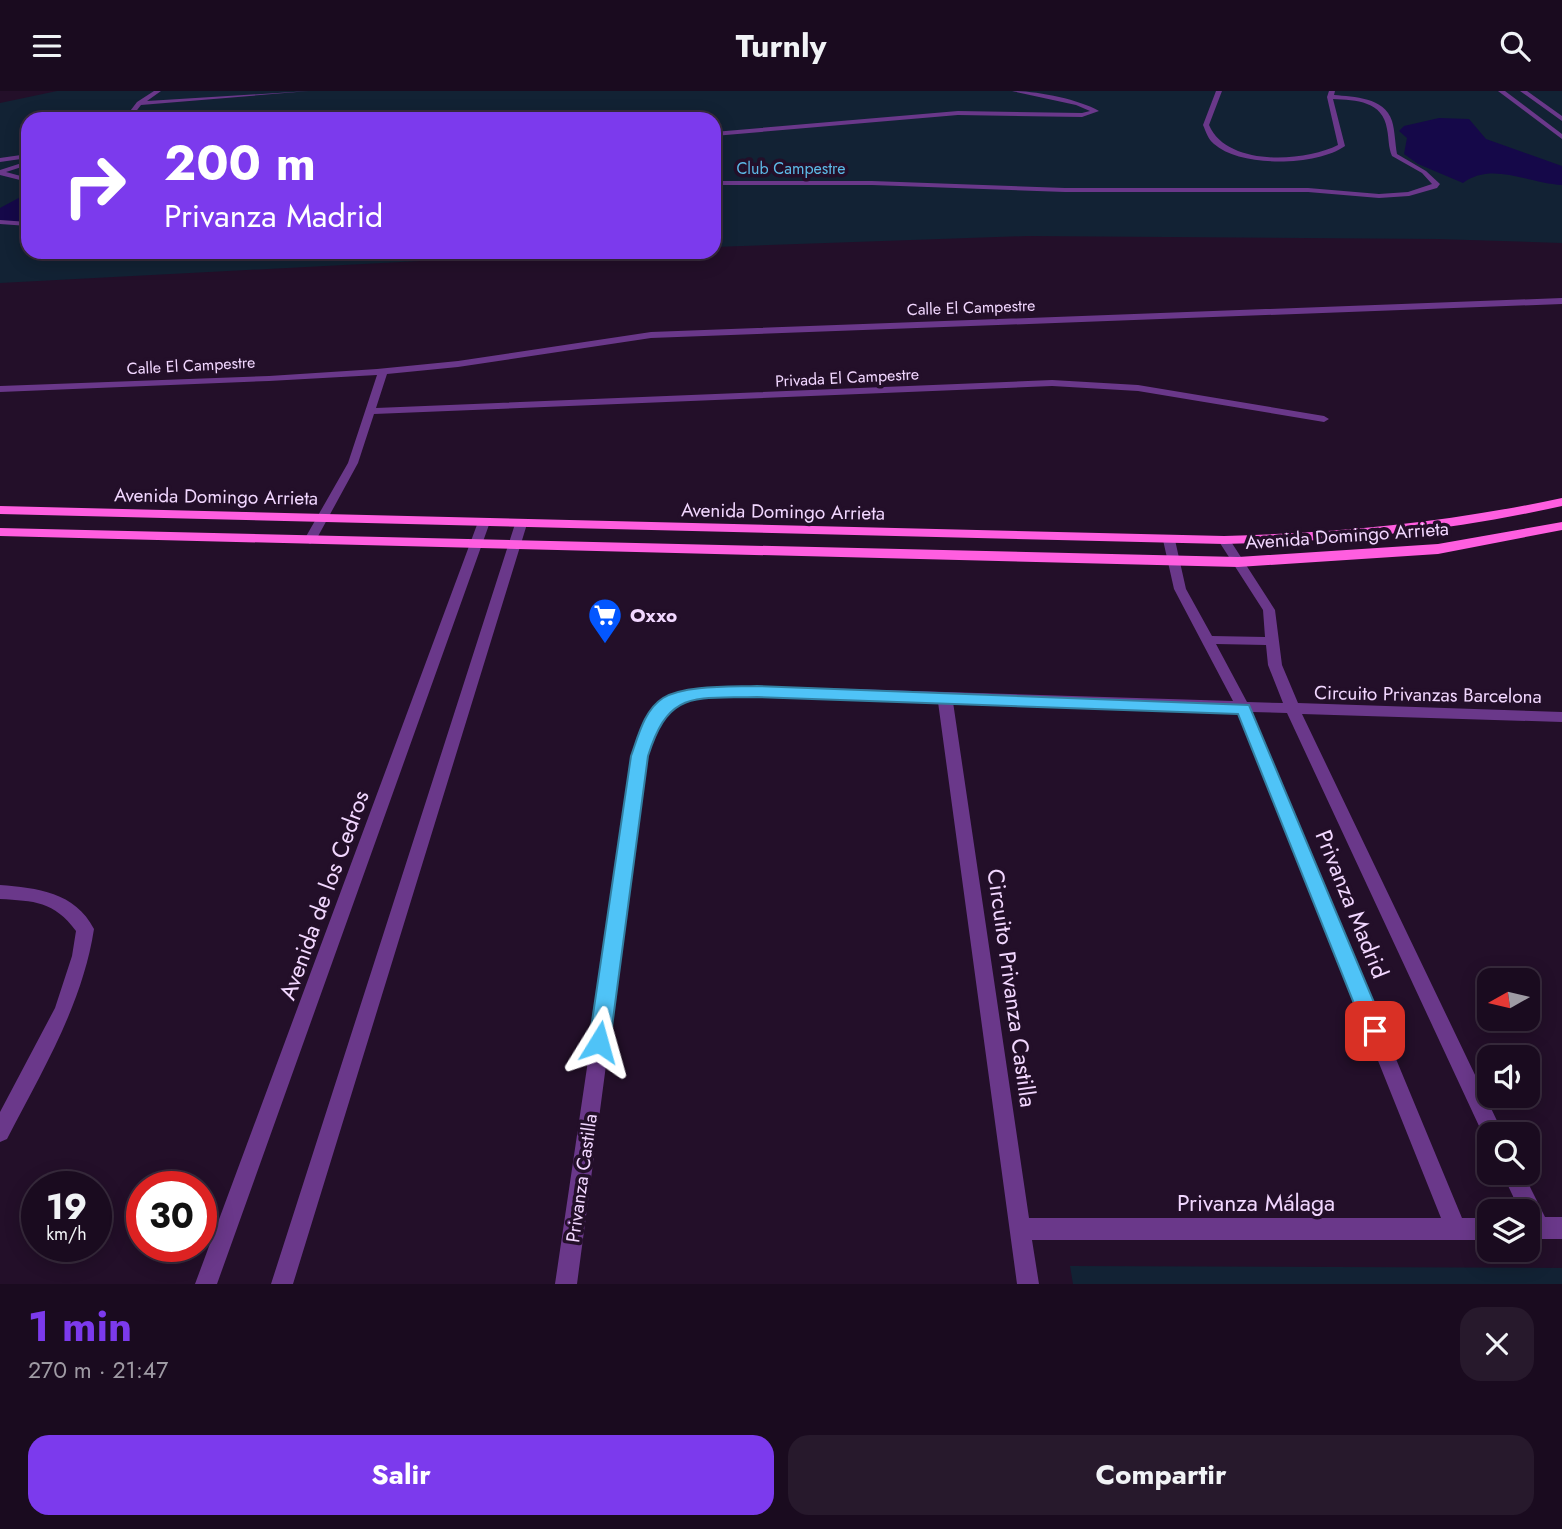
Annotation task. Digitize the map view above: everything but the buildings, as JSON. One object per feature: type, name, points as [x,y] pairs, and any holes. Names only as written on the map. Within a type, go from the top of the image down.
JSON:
[{"type":"main road","name":"Avenida Domingo Arrieta","points":[[0,510],[1224,540],[1390,534],[1490,519],[1562,502]]},
{"type":"main road","name":"Avenida Domingo Arrieta","points":[[0,532],[1238,562],[1438,549],[1562,526]]},
{"type":"street","points":[[132,112],[139,103],[158,91]]},
{"type":"street","points":[[139,103],[306,91]]},
{"type":"street","points":[[721,133],[958,113],[1082,115],[1096,111],[1078,104],[1015,91]]},
{"type":"street","points":[[721,183],[872,183],[1077,191],[1308,190],[1379,196],[1409,194],[1436,184],[1430,176],[1394,155],[1387,116],[1368,101],[1331,94],[1342,146],[1312,155],[1267,158],[1229,150],[1212,138],[1206,125],[1219,91]]},
{"type":"street","points":[[1501,91],[1562,137]]},
{"type":"street","points":[[1523,91],[1562,119]]},
{"type":"street","points":[[1352,98],[1363,93]]},
{"type":"street","points":[[0,160],[21,157]]},
{"type":"street","points":[[0,172],[21,165]]},
{"type":"street","points":[[0,172],[21,178]]},
{"type":"street","points":[[0,222],[21,224]]},
{"type":"street","name":"Calle El Campestre","points":[[0,389],[383,372],[458,364],[577,343],[651,335],[1562,301]]},
{"type":"street","points":[[310,540],[325,518],[352,463],[383,372]]},
{"type":"street","name":"Privada El Campestre","points":[[369,411],[1065,383],[1138,388],[1324,419]]},
{"type":"street","name":"Avenida de los Cedros","points":[[206,1284],[484,522]]},
{"type":"street","points":[[282,1284],[522,524]]},
{"type":"street","name":"Privanza Madrid","points":[[1169,540],[1180,589],[1244,709],[1456,1229]]},
{"type":"street","name":"Privanza Madrid","points":[[1224,540],[1269,610],[1275,665],[1293,710],[1487,1122]]},
{"type":"street","points":[[1209,640],[1272,641]]},
{"type":"street","name":"Privanza Castilla","points":[[566,1284],[636,780],[650,724],[668,702],[704,694],[757,691],[1293,710]]},
{"type":"street","name":"Circuito Privanza Castilla","points":[[945,699],[1028,1284]]},
{"type":"street","name":"Circuito Privanzas Barcelona","points":[[1293,710],[1562,717]]},
{"type":"street","points":[[0,892],[47,896],[71,909],[85,929],[82,962],[67,1003],[0,1132]]},
{"type":"street","points":[[1540,1228],[1562,1229]]},
{"type":"street","name":"Privanza Málaga","points":[[1022,1229],[1477,1229]]},
{"type":"green space","name":"Club Campestre","points":[[57,91],[1562,91],[1562,243],[1437,239],[1027,236],[721,247],[721,112],[21,112],[21,259],[458,259],[0,283],[0,103]]},
{"type":"green space","points":[[1070,1266],[1562,1268],[1562,1284],[1073,1284]]},
{"type":"shaded area","points":[[1439,118],[1469,119],[1486,139],[1562,166],[1562,185],[1499,174],[1474,177],[1463,183],[1418,164],[1404,154],[1407,138],[1399,131],[1404,126]]},
{"type":"shaded area","points":[[21,197],[21,222],[0,220],[0,208]]},
{"type":"place","name":"Oxxo","points":[[605,645]]},
{"type":"route","points":[[599,1042],[640,756],[650,724],[668,702],[704,694],[757,691],[1244,709],[1375,1031]]}]
